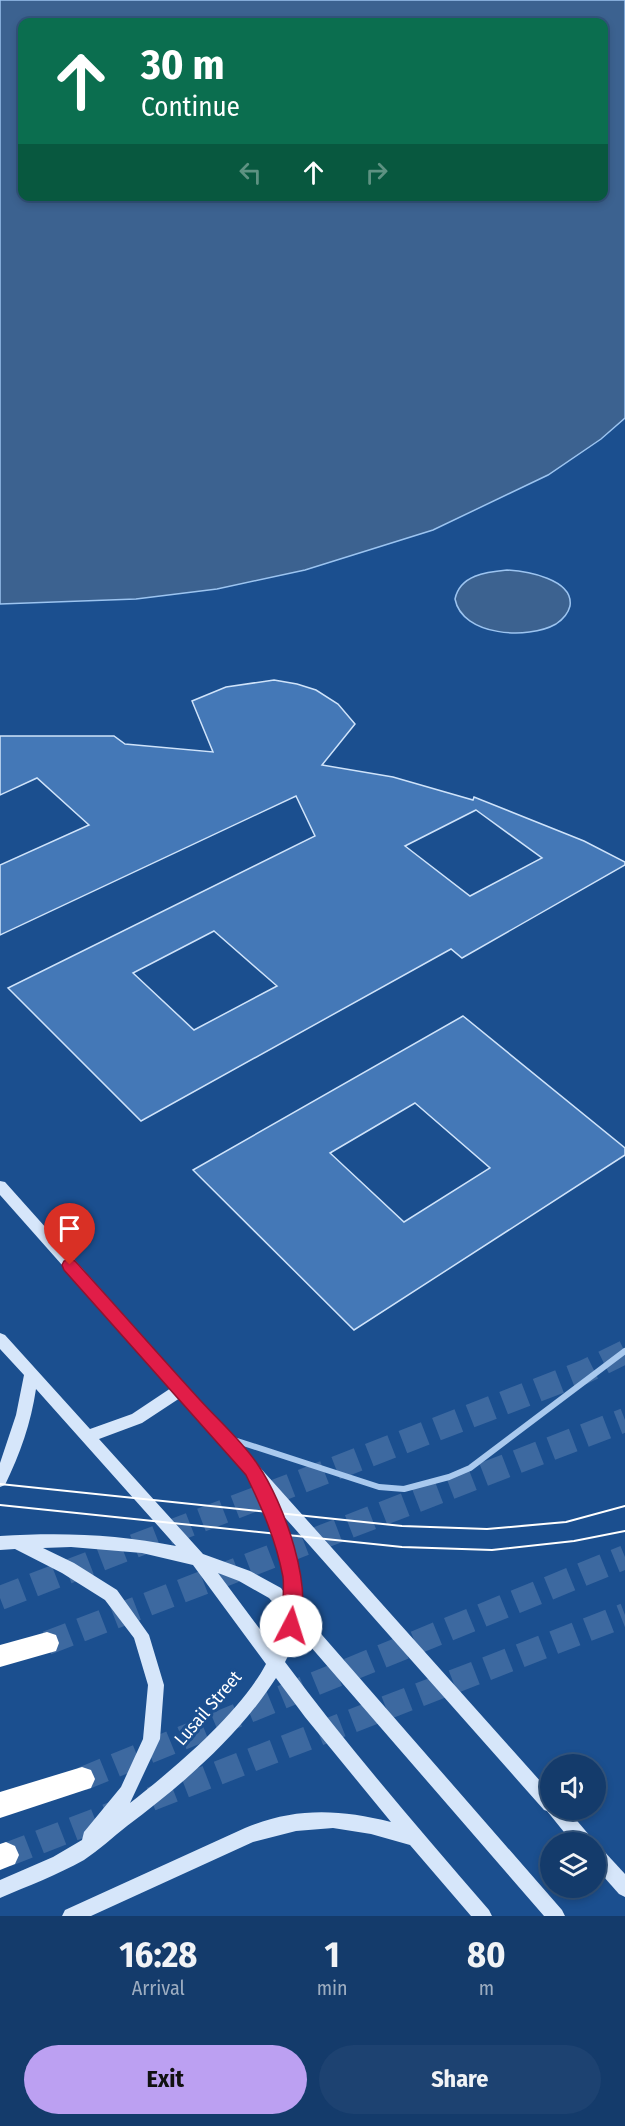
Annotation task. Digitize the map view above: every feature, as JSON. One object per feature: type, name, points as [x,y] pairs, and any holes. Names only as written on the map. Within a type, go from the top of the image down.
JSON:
[{"type":"highway","points":[[0,1656],[47,1643]]},
{"type":"highway","points":[[0,1805],[82,1779]]},
{"type":"street","points":[[2,1190],[540,1793]]},
{"type":"street","points":[[0,1339],[199,1560],[311,1711],[415,1838],[483,1916]]},
{"type":"street","points":[[0,1480],[22,1428],[28,1401],[30,1374]]},
{"type":"street","points":[[87,1436],[138,1419],[161,1405],[180,1389]]},
{"type":"street","name":"Lusail Street","points":[[0,1889],[78,1853],[188,1767],[250,1699],[276,1664],[287,1639],[294,1614],[292,1579],[274,1513],[252,1470]]},
{"type":"street","points":[[8,1542],[63,1540],[109,1542],[154,1549],[224,1566],[249,1577],[275,1593],[556,1916]]},
{"type":"street","points":[[8,1542],[68,1568],[111,1595],[141,1635],[156,1685],[151,1739],[127,1793],[78,1853]]},
{"type":"street","points":[[71,1916],[251,1834],[281,1824],[311,1819],[341,1820],[374,1826],[415,1838]]},
{"type":"street","points":[[565,1820],[575,1832]]},
{"type":"street","points":[[606,1866],[625,1888]]},
{"type":"lane","points":[[222,1437],[360,1483],[404,1489],[449,1477],[470,1468],[625,1351]]},
{"type":"water","points":[[0,0],[625,0],[625,418],[601,439],[548,475],[433,530],[305,570],[217,589],[136,599],[0,604]]},
{"type":"water","points":[[507,570],[525,572],[557,583],[565,589],[569,597],[568,612],[556,624],[529,632],[498,631],[470,621],[460,611],[455,599],[462,585],[475,576]]},
{"type":"building","points":[[274,680],[316,690],[338,704],[355,724],[322,765],[393,777],[473,800],[474,797],[584,841],[625,862],[625,865],[462,958],[451,949],[141,1121],[8,988],[315,836],[296,796],[0,935],[0,865],[89,825],[37,778],[0,795],[0,736],[114,736],[125,744],[213,752],[192,701],[226,687]],"holes":[[[476,810],[542,858],[470,896],[405,846]],[[214,931],[277,986],[194,1030],[133,973]]]},
{"type":"building","points":[[463,1016],[625,1148],[625,1155],[354,1330],[193,1170]],"holes":[[[415,1103],[490,1168],[404,1222],[330,1153]]]},
{"type":"tunnel","points":[[0,1598],[584,1372],[625,1352]]},
{"type":"tunnel","points":[[47,1643],[625,1420]]},
{"type":"tunnel","points":[[82,1779],[625,1557]]},
{"type":"tunnel","points":[[151,1799],[625,1615]]},
{"type":"tunnel","points":[[6,1855],[117,1812]]},
{"type":"tram line","points":[[0,1484],[402,1526],[487,1529],[566,1522],[625,1506]]},
{"type":"tram line","points":[[0,1505],[402,1547],[492,1550],[574,1541],[625,1531]]},
{"type":"route","points":[[70,1265],[252,1470],[274,1513],[284,1544],[292,1579],[294,1614],[291,1626]]}]
